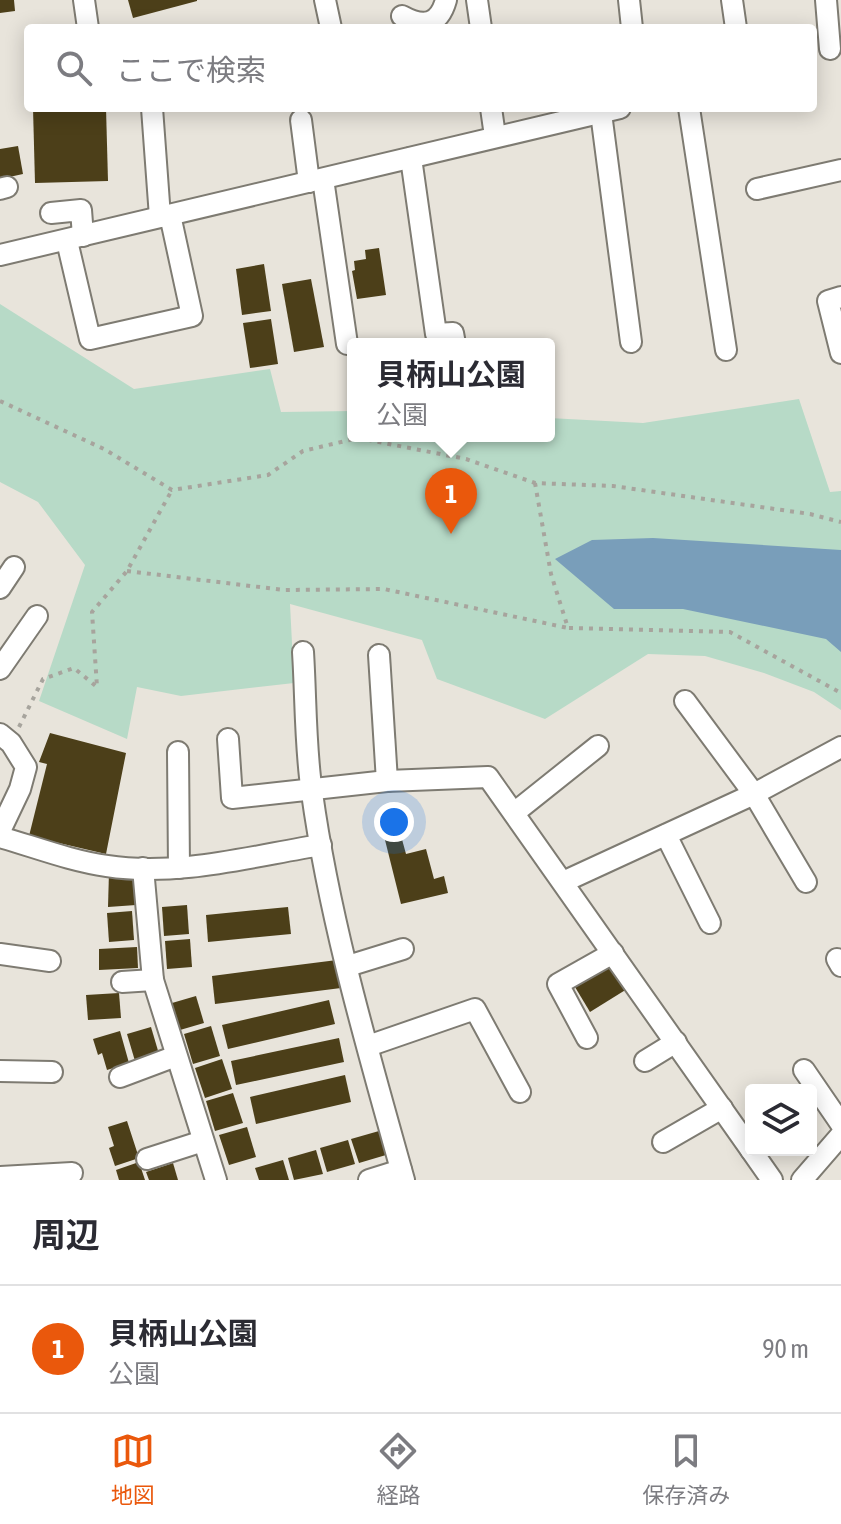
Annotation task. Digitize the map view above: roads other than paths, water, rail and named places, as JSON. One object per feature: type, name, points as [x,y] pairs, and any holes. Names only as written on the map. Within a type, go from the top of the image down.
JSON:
[{"type":"street","points":[[84,0],[87,24]]},
{"type":"street","points":[[325,0],[330,24]]},
{"type":"street","points":[[402,16],[415,23],[426,24],[438,18],[446,0]]},
{"type":"street","points":[[477,0],[480,24]]},
{"type":"street","points":[[629,0],[632,24]]},
{"type":"street","points":[[732,0],[735,24]]},
{"type":"street","points":[[826,0],[828,50]]},
{"type":"street","points":[[51,213],[81,210],[75,239],[90,339],[192,316],[165,216],[152,112]]},
{"type":"street","points":[[492,112],[495,136]]},
{"type":"street","points":[[0,255],[605,112]]},
{"type":"street","points":[[610,112],[631,342]]},
{"type":"street","points":[[690,112],[726,350]]},
{"type":"street","points":[[301,120],[316,180],[347,344]]},
{"type":"street","points":[[411,158],[436,334],[453,333],[454,338]]},
{"type":"street","points":[[757,189],[841,170]]},
{"type":"street","points":[[841,297],[828,301],[841,353]]},
{"type":"street","points":[[0,588],[14,567]]},
{"type":"street","points":[[0,669],[37,616]]},
{"type":"street","points":[[303,652],[312,790],[321,845],[348,966],[403,1175],[369,1180]]},
{"type":"street","points":[[379,655],[387,781]]},
{"type":"street","points":[[685,701],[754,794],[806,882]]},
{"type":"street","points":[[228,739],[232,798],[387,781],[488,777],[745,1141]]},
{"type":"street","points":[[0,831],[20,789],[26,767],[7,746]]},
{"type":"street","points":[[514,813],[598,746]]},
{"type":"street","points":[[563,882],[754,794],[841,747]]},
{"type":"street","points":[[178,752],[179,868]]},
{"type":"street","points":[[666,835],[710,923]]},
{"type":"street","points":[[0,837],[107,866],[143,868],[179,868],[321,845]]},
{"type":"street","points":[[143,868],[153,980],[216,1180]]},
{"type":"street","points":[[348,966],[403,949]]},
{"type":"street","points":[[587,1038],[558,984],[613,953]]},
{"type":"street","points":[[0,954],[50,961]]},
{"type":"street","points":[[122,982],[153,980]]},
{"type":"street","points":[[368,1046],[475,1009],[520,1092]]},
{"type":"street","points":[[645,1061],[676,1042]]},
{"type":"street","points":[[120,1077],[176,1056]]},
{"type":"street","points":[[804,1070],[841,1124]]},
{"type":"street","points":[[0,1071],[52,1072]]},
{"type":"street","points":[[663,1142],[722,1108]]},
{"type":"street","points":[[802,1180],[841,1135]]},
{"type":"street","points":[[147,1159],[203,1141]]},
{"type":"street","points":[[755,1156],[772,1180]]},
{"type":"street","points":[[0,1177],[72,1173]]},
{"type":"water","points":[[653,538],[841,550],[841,652],[826,639],[683,609],[614,609],[555,559],[592,540]]},
{"type":"place","name":"貝柄山公園","points":[[451,534]]}]
